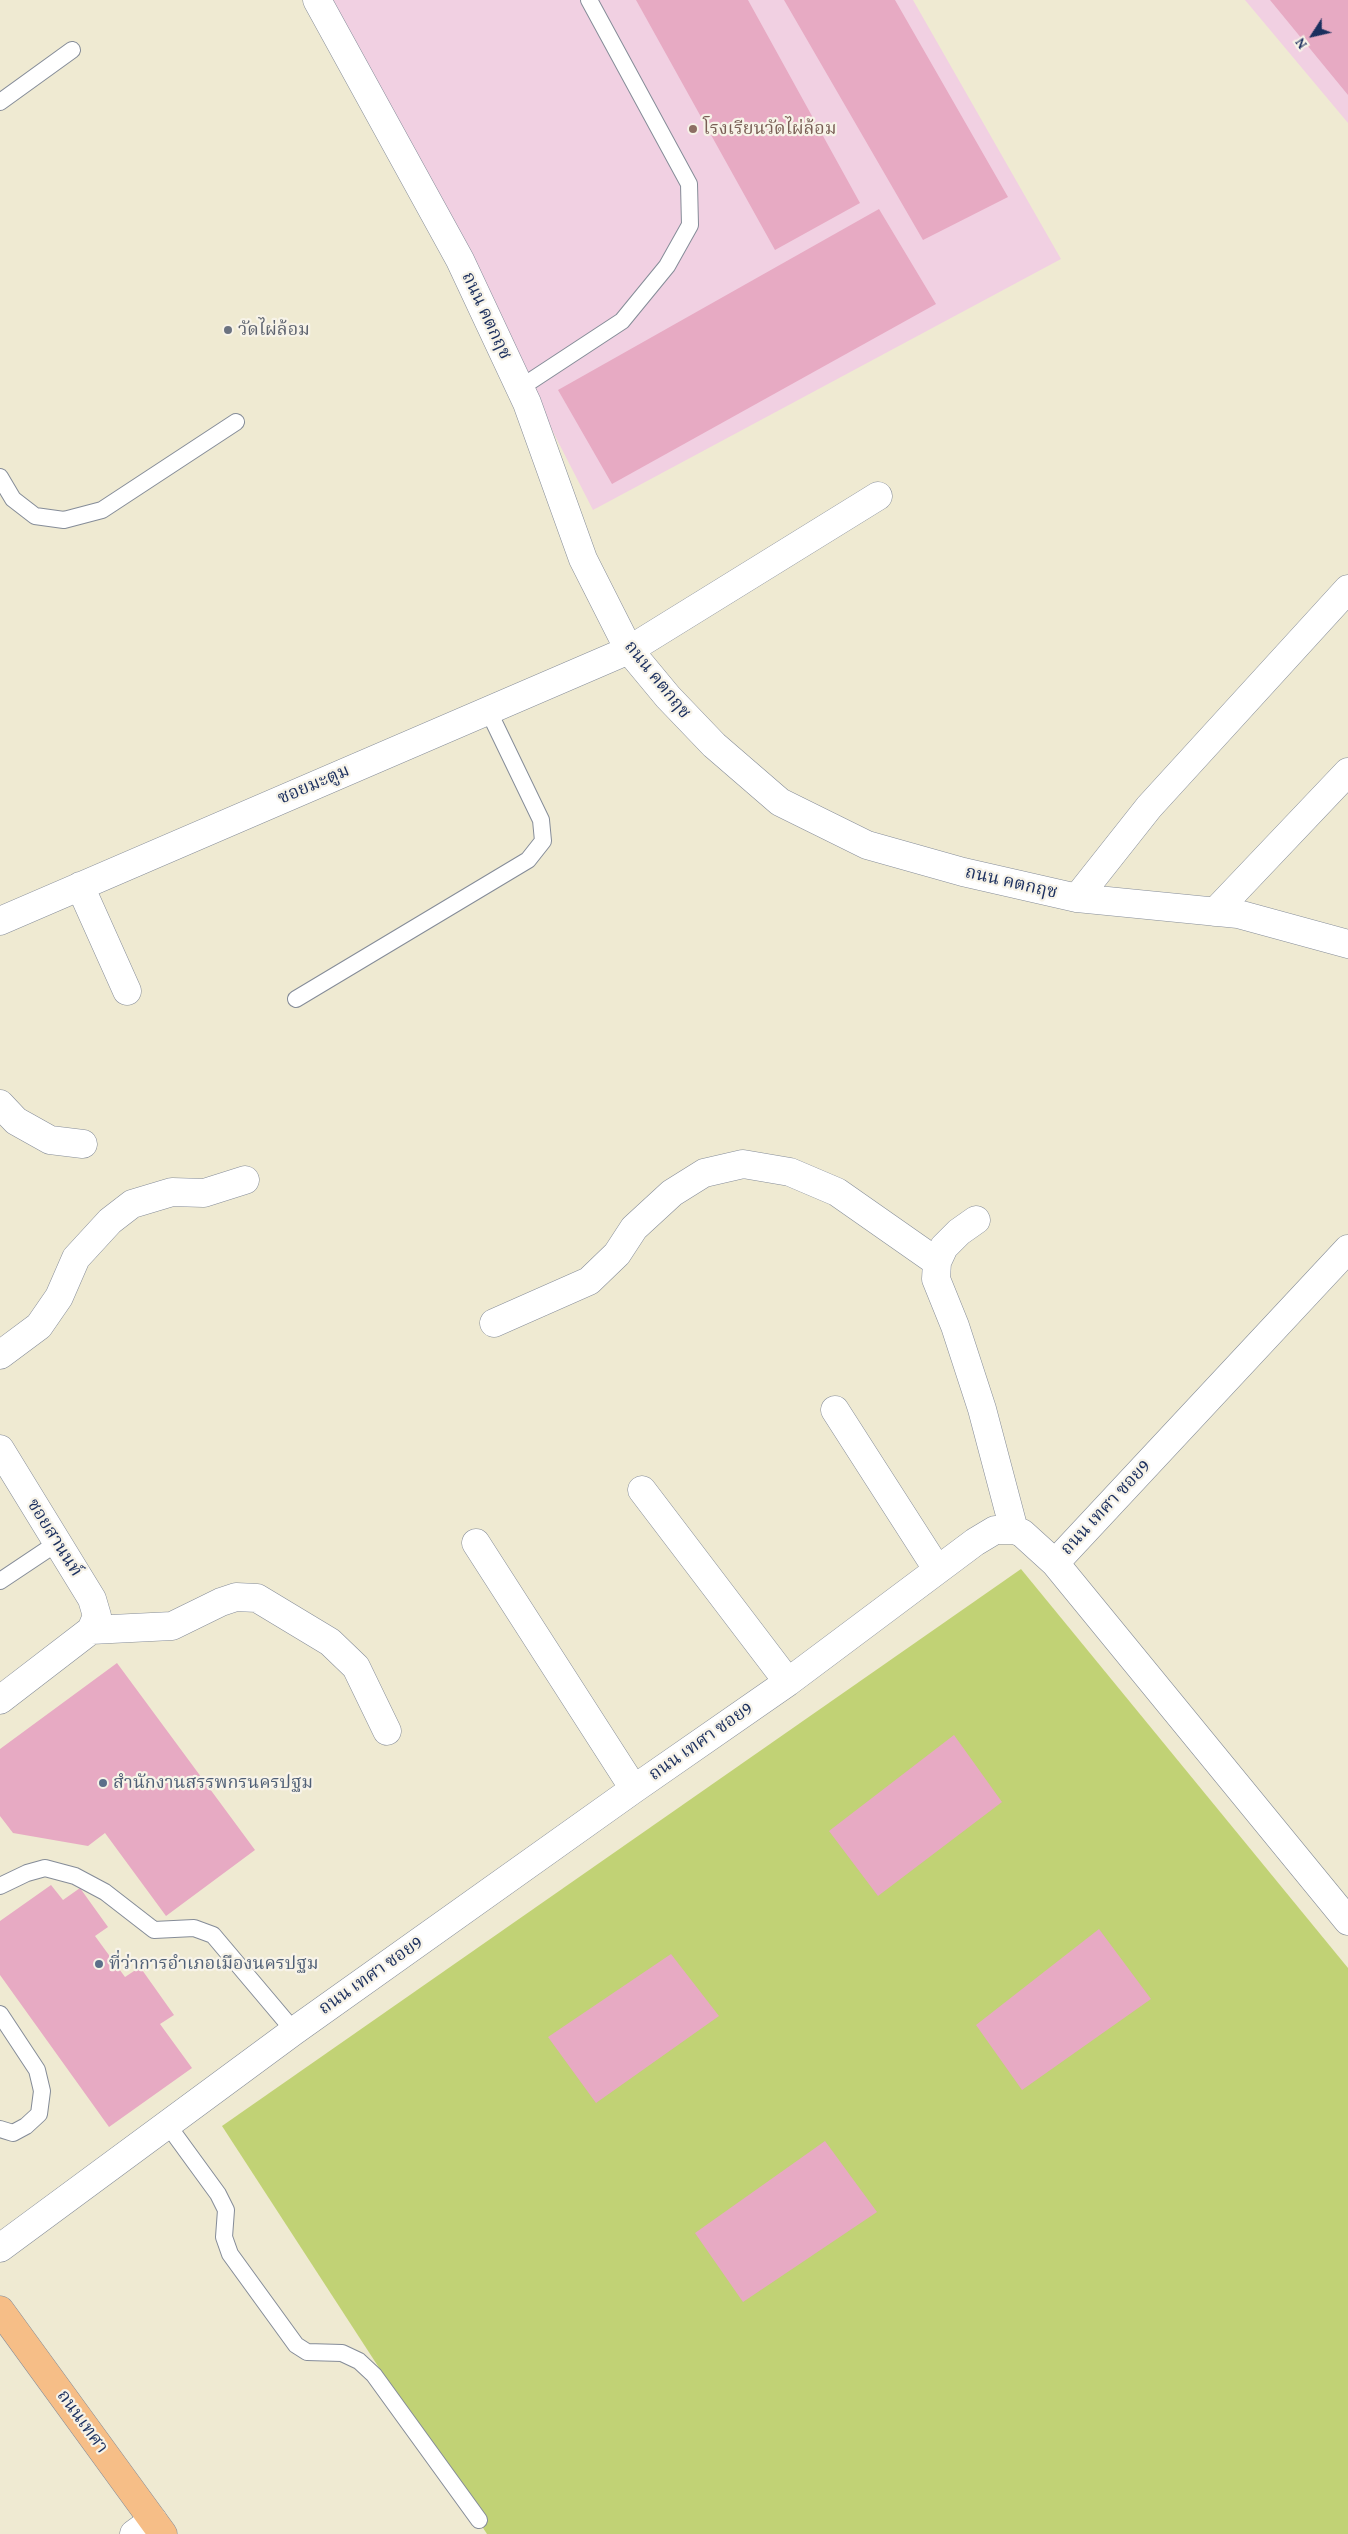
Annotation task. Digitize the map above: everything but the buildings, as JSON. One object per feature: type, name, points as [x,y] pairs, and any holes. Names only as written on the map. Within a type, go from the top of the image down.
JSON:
[{"type":"main road","name":"ถนนเทศา","points":[[0,2310],[150,2529]]},
{"type":"street","name":"ถนน คตกฤช","points":[[317,0],[460,260],[527,403],[583,559],[629,650],[668,697],[714,745],[780,802],[867,844],[963,872],[1077,898],[1238,914],[1348,944]]},
{"type":"street","name":"ซอยมะตูม","points":[[0,921],[629,650],[878,496]]},
{"type":"street","points":[[1077,898],[1149,807],[1348,589]]},
{"type":"street","points":[[1215,912],[1348,772]]},
{"type":"street","points":[[80,886],[126,991]]},
{"type":"street","points":[[0,1104],[16,1121],[50,1140],[83,1144]]},
{"type":"street","points":[[494,1323],[590,1281],[618,1254],[634,1228],[672,1193],[704,1173],[743,1164],[790,1172],[837,1192],[937,1262]]},
{"type":"street","points":[[0,1356],[39,1326],[59,1297],[76,1258],[110,1221],[132,1204],[172,1192],[204,1193],[245,1180]]},
{"type":"street","points":[[976,1220],[959,1232],[944,1247],[937,1262],[936,1279],[955,1326],[982,1409],[1014,1530]]},
{"type":"street","name":"ถนน เทศา ซอย9","points":[[0,2248],[294,2031],[788,1682],[937,1569],[995,1530],[1014,1530],[1022,1533],[1055,1563],[1348,1249]]},
{"type":"street","points":[[835,1410],[937,1569]]},
{"type":"street","name":"ซอยสานนท์","points":[[0,1449],[92,1600],[97,1616],[91,1630]]},
{"type":"street","points":[[642,1490],[788,1682]]},
{"type":"street","points":[[476,1543],[634,1789]]},
{"type":"street","points":[[1055,1563],[1348,1921]]},
{"type":"street","points":[[0,1700],[91,1630],[172,1626],[236,1597],[257,1598],[330,1642],[356,1667],[387,1731]]},
{"type":"lane","points":[[520,388],[622,321],[667,266],[690,225],[689,184],[589,0]]},
{"type":"lane","points":[[0,102],[72,50]]},
{"type":"lane","points":[[0,477],[13,500],[35,516],[64,520],[102,510],[236,422]]},
{"type":"lane","points":[[296,999],[528,860],[543,841],[541,820],[488,710]]},
{"type":"lane","points":[[0,1582],[57,1543]]},
{"type":"lane","points":[[0,1886],[27,1873],[45,1868],[75,1876],[104,1892],[154,1930],[194,1928],[214,1935],[294,2031]]},
{"type":"lane","points":[[0,2014],[37,2070],[42,2091],[39,2114],[26,2126],[13,2133],[0,2129]]},
{"type":"lane","points":[[167,2124],[218,2194],[226,2210],[224,2237],[230,2254],[296,2345],[307,2352],[342,2353],[359,2361],[374,2375],[479,2520]]},
{"type":"shaded area","name":"โรงเรียนวัดไผ่ล้อม","points":[[332,0],[913,0],[1061,259],[593,510]]},
{"type":"shaded area","points":[[1245,0],[1348,0],[1348,123]]},
{"type":"green space","points":[[1021,1569],[1348,1968],[1348,2534],[487,2534],[222,2126]]},
{"type":"place","name":"โรงเรียนวัดไผ่ล้อม","points":[[693,129]]},
{"type":"place","name":"วัดไผ่ล้อม","points":[[228,330]]},
{"type":"place","name":"สำนักงานสรรพกรนครปฐม","points":[[103,1783]]},
{"type":"place","name":"ที่ว่าการอำเภอเมืองนครปฐม","points":[[99,1964]]}]
